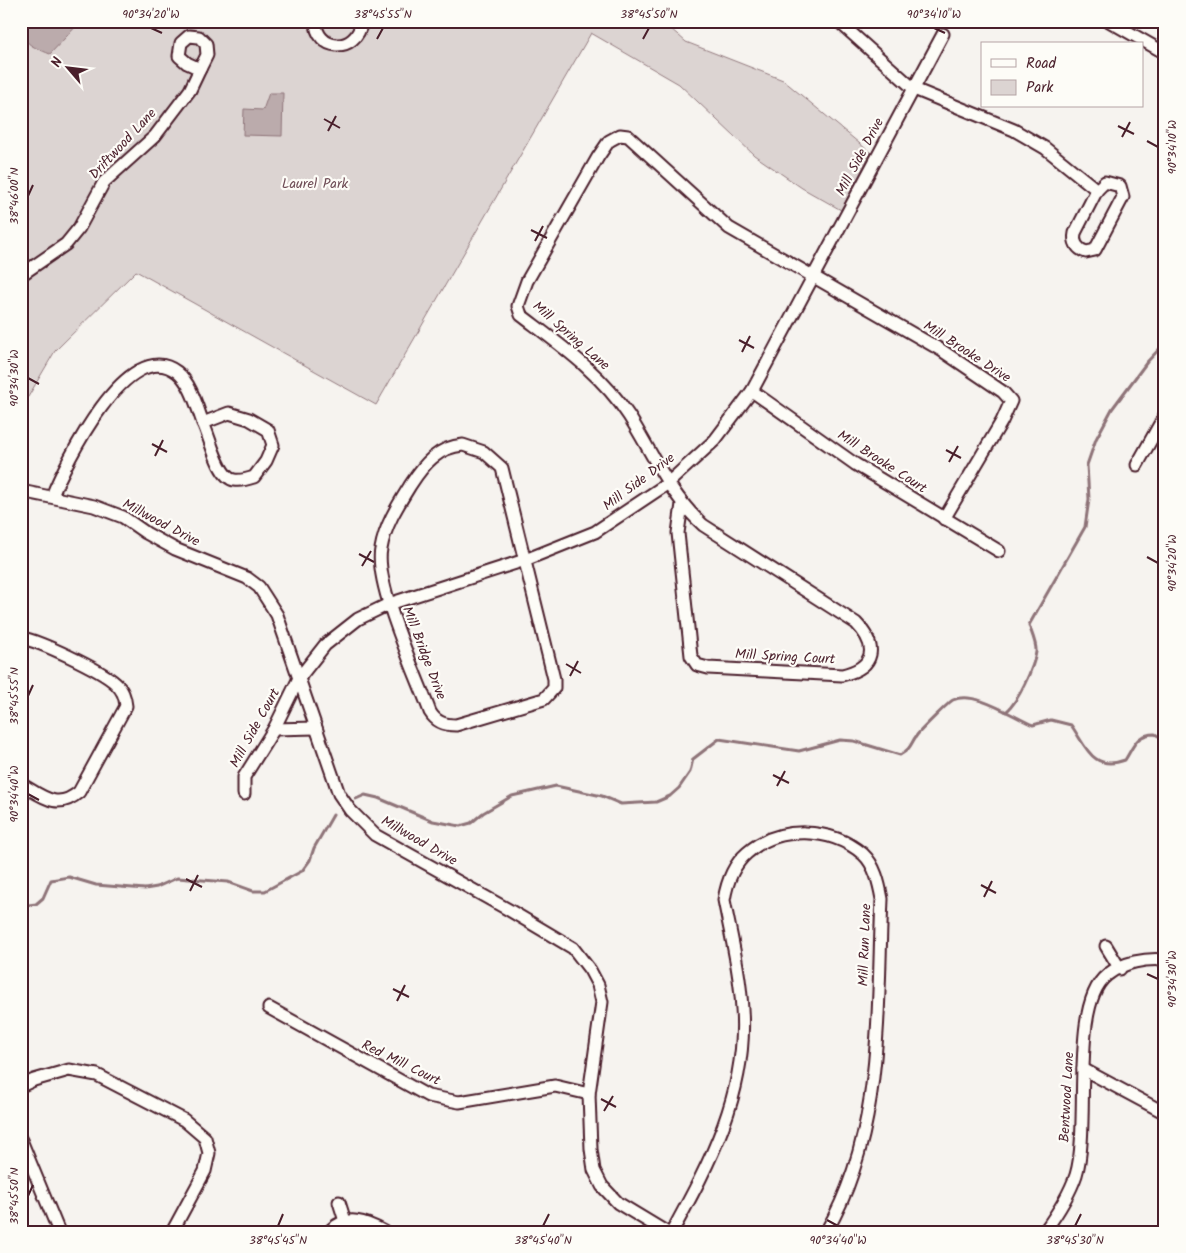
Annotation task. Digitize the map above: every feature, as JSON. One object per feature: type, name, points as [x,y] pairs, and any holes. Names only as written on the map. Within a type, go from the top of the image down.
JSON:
[{"type":"street","points":[[316,21],[316,31],[322,40],[344,46],[352,42],[357,36],[362,21]]},
{"type":"street","points":[[838,21],[914,89],[1014,130],[1045,148],[1097,190]]},
{"type":"street","points":[[1109,21],[1165,53]]},
{"type":"street","name":"Mill Side Drive","points":[[299,678],[326,645],[358,619],[390,604],[525,560],[595,532],[667,484],[715,440],[752,391],[943,34]]},
{"type":"street","name":"Driftwood Lane","points":[[21,275],[66,244],[79,228],[104,182],[155,136],[190,90],[200,69]]},
{"type":"street","name":"Mill Spring Lane","points":[[667,484],[628,416],[611,393],[569,352],[521,315],[518,306],[528,281],[609,141],[620,135],[628,136],[729,228],[814,276]]},
{"type":"street","points":[[1105,182],[1117,183],[1123,191],[1123,197],[1095,250],[1086,252],[1077,246],[1074,239],[1097,190],[1105,182]]},
{"type":"street","name":"Mill Brooke Drive","points":[[814,276],[941,350],[1003,392],[1011,400],[1002,421],[944,519]]},
{"type":"street","points":[[52,496],[64,467],[97,411],[141,369],[157,366],[177,372],[190,390],[220,467],[226,476],[234,480],[254,478],[266,461],[273,445],[268,430],[234,413],[221,415],[203,423]]},
{"type":"street","name":"Mill Brooke Court","points":[[752,391],[855,464],[999,551]]},
{"type":"street","points":[[1137,465],[1165,415]]},
{"type":"street","points":[[390,604],[381,578],[380,551],[386,532],[393,513],[422,467],[443,449],[463,445],[484,452],[502,468],[525,560]]},
{"type":"street","name":"Mill Spring Court","points":[[667,484],[682,504],[703,526],[856,622],[870,644],[870,656],[866,663],[860,669],[842,675],[708,668],[697,665],[691,656],[678,533],[682,504]]},
{"type":"street","name":"Millwood Drive","points":[[21,492],[52,496],[94,506],[123,517],[146,533],[175,549],[247,578],[259,588],[276,615],[339,794],[350,810],[375,835],[573,948],[590,970],[598,985],[602,1002],[589,1094],[590,1149],[594,1170],[602,1186],[618,1203],[666,1232]]},
{"type":"street","name":"Mill Bridge Drive","points":[[390,604],[434,719],[443,724],[456,725],[544,699],[554,688],[554,678],[525,560]]},
{"type":"street","points":[[21,638],[54,648],[115,682],[124,694],[126,706],[79,792],[70,800],[60,802],[51,800],[21,784]]},
{"type":"street","name":"Mill Side Court","points":[[244,794],[244,777],[274,729],[299,678]]},
{"type":"street","points":[[274,729],[316,728]]},
{"type":"street","name":"Mill Run Lane","points":[[672,1232],[700,1182],[724,1128],[736,1085],[742,1010],[724,900],[727,884],[735,867],[746,853],[769,838],[789,833],[811,833],[835,837],[864,855],[877,875],[882,899],[874,1066],[866,1120],[853,1170],[826,1232]]},
{"type":"street","points":[[1106,946],[1120,968]]},
{"type":"street","name":"Bentwood Lane","points":[[1044,1232],[1061,1209],[1076,1175],[1083,1128],[1085,1028],[1089,1006],[1100,982],[1107,975],[1135,962],[1150,959],[1165,960]]},
{"type":"street","name":"Red Mill Court","points":[[269,1008],[428,1096],[458,1102],[555,1086],[589,1094]]},
{"type":"street","points":[[1083,1069],[1165,1113]]},
{"type":"street","points":[[21,1086],[34,1080],[69,1070],[97,1075],[184,1120],[205,1138],[209,1153],[205,1171],[172,1232]]},
{"type":"street","points":[[21,1140],[59,1232]]},
{"type":"street","points":[[339,1202],[346,1221]]},
{"type":"street","points":[[329,1232],[346,1221],[365,1221],[385,1232]]},
{"type":"green space","name":"Laurel Park","points":[[21,21],[662,21],[686,42],[783,80],[871,153],[841,210],[802,188],[754,155],[679,84],[591,33],[376,405],[136,271],[55,351],[21,409]]},
{"type":"shaded area","points":[[21,21],[81,21],[50,54],[28,43],[21,29]]},
{"type":"shaded area","points":[[269,93],[283,93],[282,136],[243,135],[244,109],[263,110]]},
{"type":"waterway","points":[[1006,712],[1020,693],[1035,658],[1036,645],[1029,625],[1085,527],[1089,499],[1087,465],[1096,439],[1112,409],[1147,362],[1165,343]]},
{"type":"waterway","points":[[356,799],[365,795],[378,798],[433,821],[460,826],[471,823],[483,813],[512,796],[556,786],[602,796],[621,804],[656,802],[670,796],[679,788],[690,772],[693,759],[719,739],[799,751],[840,740],[854,741],[900,755],[907,750],[920,732],[946,706],[953,700],[962,698],[983,701],[1033,725],[1051,720],[1071,725],[1091,755],[1105,763],[1125,760],[1136,742],[1144,736],[1155,734],[1165,740]]},
{"type":"waterway","points":[[21,906],[36,904],[43,898],[51,880],[69,877],[96,885],[145,889],[157,887],[177,878],[228,882],[253,891],[265,891],[302,871],[310,860],[314,848],[333,815]]}]
